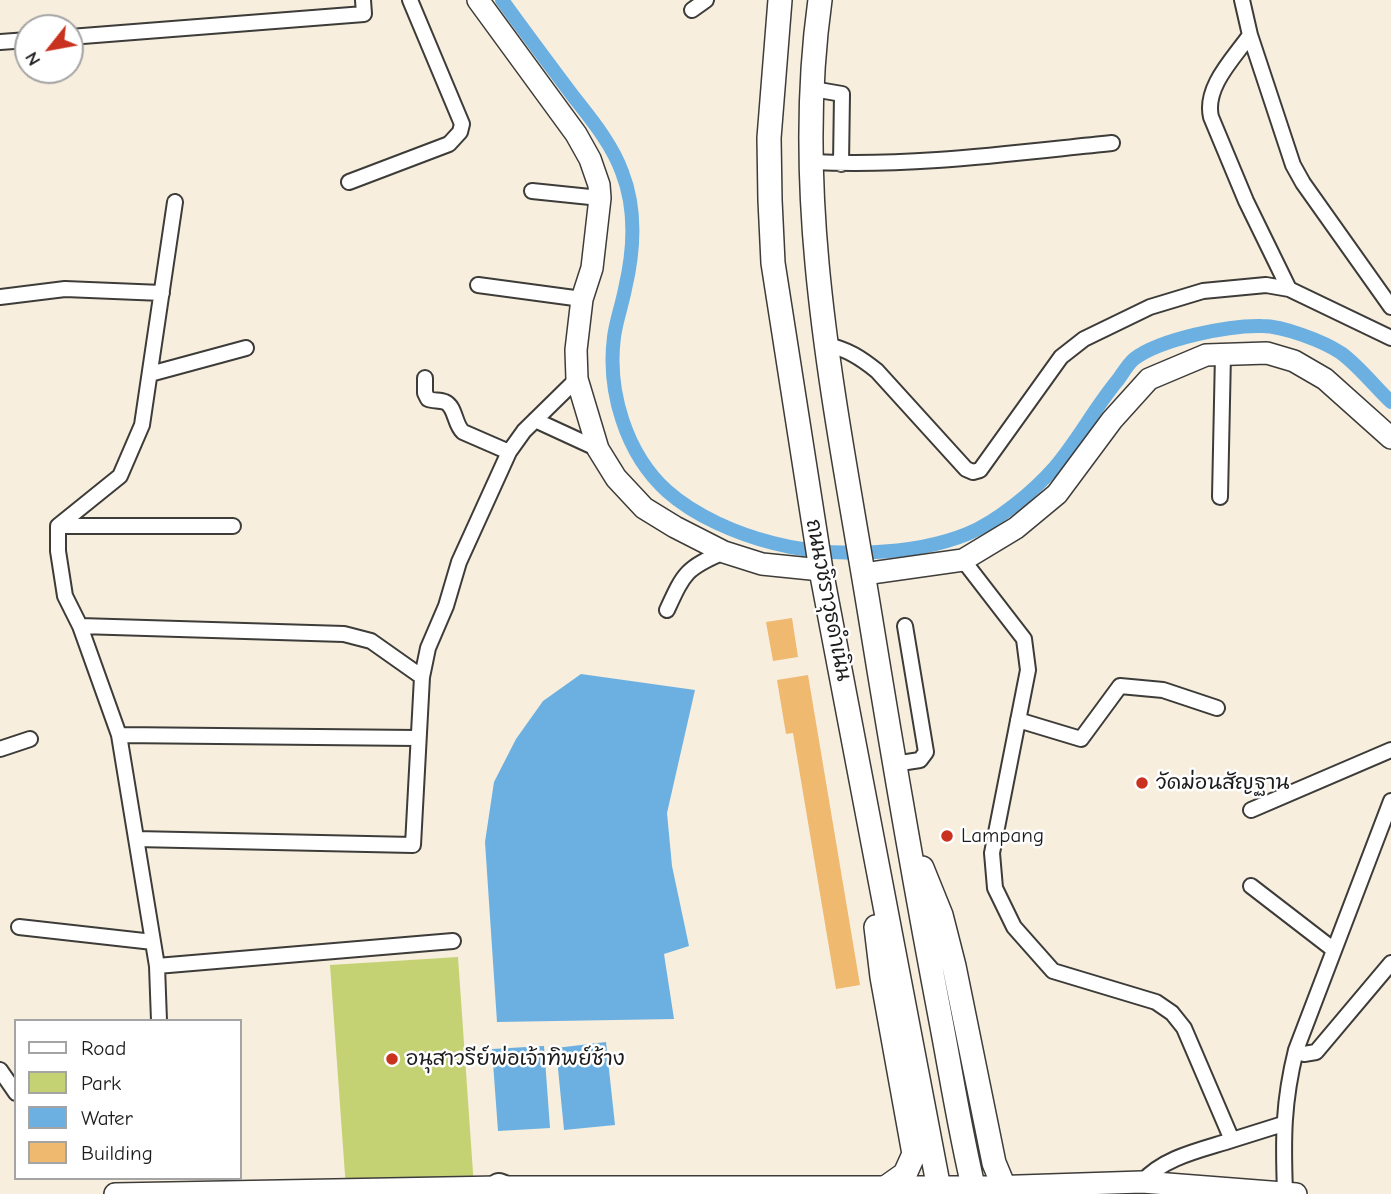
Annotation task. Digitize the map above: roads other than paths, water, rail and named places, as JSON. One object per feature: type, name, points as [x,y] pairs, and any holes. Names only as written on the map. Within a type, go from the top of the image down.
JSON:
[{"type":"main road","name":"ถนนวชิราวุธดำเนิน","points":[[780,0],[769,138],[773,263],[821,570],[939,1191]]},
{"type":"main road","name":"ถนนวชิราวุธดำเนิน","points":[[820,0],[813,89],[812,162],[816,264],[903,820],[974,1191]]},
{"type":"main road","points":[[888,1186],[905,1174],[914,1154],[882,977],[875,914],[871,825],[903,820],[942,915],[994,1163],[1004,1186]]},
{"type":"street","points":[[84,36],[363,14],[363,0]]},
{"type":"street","points":[[349,182],[449,144],[460,132],[462,124],[410,0]]},
{"type":"street","points":[[478,0],[576,134],[590,159],[599,185],[592,268],[582,299],[576,349],[577,379],[598,449],[616,478],[644,508],[675,527],[724,552],[762,564],[821,570]]},
{"type":"street","points":[[692,10],[706,0]]},
{"type":"street","points":[[1242,0],[1250,35],[1293,165],[1391,307]]},
{"type":"street","points":[[1250,35],[1216,84],[1208,105],[1246,201],[1289,289]]},
{"type":"street","points":[[813,89],[842,94],[841,164]]},
{"type":"street","points":[[812,162],[841,164],[961,158],[1112,143]]},
{"type":"street","points":[[532,191],[600,198]]},
{"type":"street","points":[[58,526],[120,476],[142,425],[175,202]]},
{"type":"street","points":[[478,285],[582,299]]},
{"type":"street","points":[[827,345],[842,348],[877,371],[966,469],[973,472],[979,470],[1061,357],[1084,339],[1150,307],[1203,291],[1266,285],[1289,289],[1391,338]]},
{"type":"street","points":[[0,297],[65,289],[162,293]]},
{"type":"street","points":[[150,374],[246,348]]},
{"type":"street","points":[[864,574],[962,560],[1016,528],[1057,494],[1112,420],[1149,379],[1206,355],[1267,353],[1294,361],[1325,379],[1391,438]]},
{"type":"street","points":[[1220,497],[1223,354]]},
{"type":"street","points":[[425,378],[425,393],[428,399],[446,402],[452,409],[458,428],[509,452]]},
{"type":"street","points":[[136,839],[413,845],[422,677],[428,648],[446,606],[459,562],[509,452],[524,431],[577,379]]},
{"type":"street","points":[[535,420],[598,449]]},
{"type":"street","points":[[58,526],[233,526]]},
{"type":"street","points":[[58,526],[58,551],[65,596],[80,626],[119,735],[157,966],[159,1019]]},
{"type":"street","points":[[667,610],[682,577],[698,564],[724,552]]},
{"type":"street","points":[[962,560],[1024,639],[1028,670],[992,853],[995,888],[1014,927],[1053,971],[1156,1002],[1172,1013],[1188,1037],[1232,1140]]},
{"type":"street","points":[[80,626],[344,634],[371,641],[422,677]]},
{"type":"street","points":[[894,764],[920,760],[926,752],[905,626]]},
{"type":"street","points":[[1018,719],[1081,739],[1120,686],[1163,690],[1217,708]]},
{"type":"street","points":[[119,735],[418,738]]},
{"type":"street","points":[[0,749],[30,739]]},
{"type":"street","points":[[1251,810],[1391,750]]},
{"type":"street","points":[[115,1194],[888,1186],[974,1191],[1004,1186],[1142,1182],[1290,1193],[1283,1124],[1287,1084],[1296,1050],[1391,801]]},
{"type":"street","points":[[1251,886],[1334,950]]},
{"type":"street","points":[[19,927],[153,942]]},
{"type":"street","points":[[157,966],[453,942]]},
{"type":"street","points":[[1296,1050],[1304,1054],[1316,1052],[1391,963]]},
{"type":"street","points":[[0,1070],[14,1090]]},
{"type":"street","points":[[1142,1182],[1161,1166],[1283,1124]]},
{"type":"water","points":[[581,674],[695,690],[667,813],[672,866],[689,946],[664,954],[674,1019],[497,1022],[485,842],[494,782],[516,739],[543,701]]},
{"type":"water","points":[[606,1042],[615,1125],[564,1130],[556,1048]]},
{"type":"water","points":[[544,1046],[550,1128],[498,1131],[492,1049]]},
{"type":"waterway","points":[[502,0],[600,132],[613,152],[627,186],[632,216],[632,245],[615,331],[613,358],[617,400],[630,440],[640,459],[667,491],[717,523],[773,543],[844,553],[922,547],[967,534],[1002,514],[1046,476],[1063,457],[1134,359],[1160,345],[1214,331],[1262,326],[1291,331],[1314,339],[1348,358],[1391,402]]},
{"type":"place","name":"วัดม่อนสัญฐาน","points":[[1142,783]]},
{"type":"place","name":"Lampang","points":[[947,836]]},
{"type":"place","name":"อนุสาวรีย์พ่อเจ้าทิพย์ช้าง","points":[[392,1059]]}]
